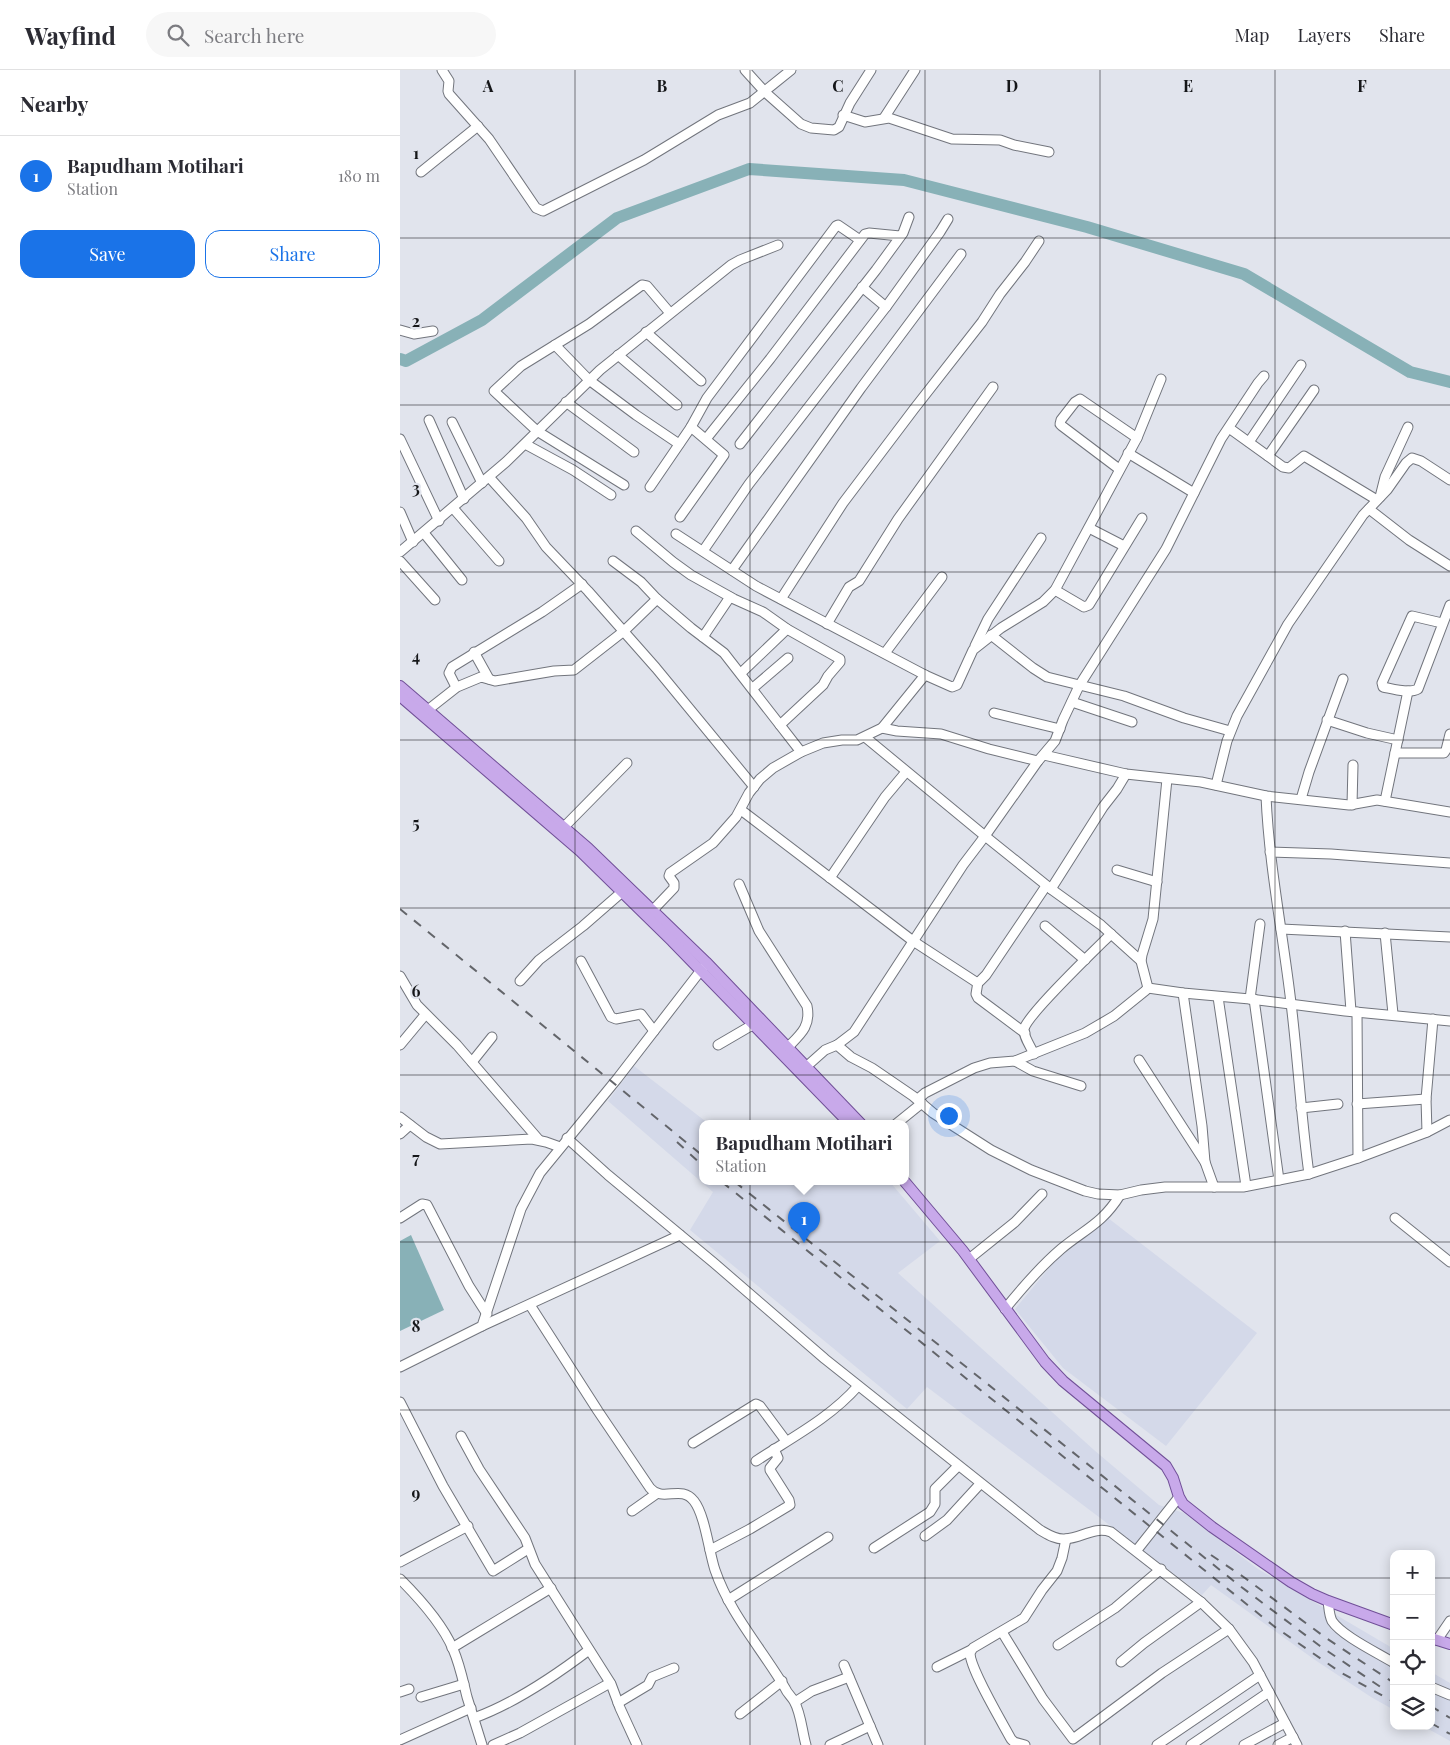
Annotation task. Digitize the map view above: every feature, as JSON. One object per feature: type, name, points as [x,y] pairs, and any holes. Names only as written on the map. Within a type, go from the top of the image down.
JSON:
[{"type":"main road","points":[[400,686],[588,848],[653,910],[754,1024],[846,1120]]},
{"type":"main road","points":[[400,696],[580,851],[672,941],[703,967],[788,1047],[857,1120]]},
{"type":"main road","points":[[908,1185],[969,1258],[1045,1362],[1063,1381],[1166,1466],[1183,1504],[1212,1527],[1291,1582],[1328,1602],[1390,1624]]},
{"type":"main road","points":[[1435,1639],[1450,1644]]},
{"type":"street","points":[[442,70],[449,81],[448,93],[494,145],[536,208],[543,211],[644,160],[718,115],[750,103],[791,70]]},
{"type":"street","points":[[745,70],[795,120],[811,128],[836,129],[839,127],[843,115],[871,70]]},
{"type":"street","points":[[884,118],[915,70]]},
{"type":"street","points":[[843,115],[865,122],[892,118],[952,139],[1000,140],[1014,145],[1049,152]]},
{"type":"street","points":[[421,172],[478,126]]},
{"type":"street","points":[[740,444],[900,236],[909,217]]},
{"type":"street","points":[[703,552],[749,484],[886,307],[948,219]]},
{"type":"street","points":[[650,486],[691,427],[708,398],[836,226],[838,225],[860,240]]},
{"type":"street","points":[[706,439],[770,359],[860,240],[868,233],[900,236]]},
{"type":"street","points":[[781,599],[843,504],[982,322],[1039,241]]},
{"type":"street","points":[[400,552],[464,499],[525,444],[589,380],[646,332],[731,265],[778,245]]},
{"type":"street","points":[[732,570],[856,395],[961,254]]},
{"type":"street","points":[[624,485],[537,431],[494,391],[521,366],[589,324],[644,285],[647,286],[670,313]]},
{"type":"street","points":[[862,287],[886,307]]},
{"type":"street","points":[[400,330],[414,334],[433,331]]},
{"type":"street","points":[[646,332],[701,381]]},
{"type":"street","points":[[555,345],[589,380],[636,416],[679,444]]},
{"type":"street","points":[[618,355],[677,405]]},
{"type":"street","points":[[1248,442],[1301,365]]},
{"type":"street","points":[[807,1066],[825,1050],[836,1045],[854,1032],[962,865],[1016,795],[1041,758],[1056,741],[1079,686],[1166,549],[1228,428],[1264,376]]},
{"type":"street","points":[[973,650],[991,635],[1042,602],[1055,590],[1137,438],[1161,379]]},
{"type":"street","points":[[827,624],[850,587],[859,581],[898,518],[993,387]]},
{"type":"street","points":[[1268,456],[1314,390]]},
{"type":"street","points":[[1119,469],[1064,428],[1060,424],[1061,420],[1075,402],[1080,399],[1137,438]]},
{"type":"street","points":[[566,402],[634,452]]},
{"type":"street","points":[[429,420],[464,499]]},
{"type":"street","points":[[452,422],[485,480],[526,518],[546,547],[624,631],[754,787]]},
{"type":"street","points":[[680,516],[724,455],[691,427]]},
{"type":"street","points":[[1379,499],[1385,477],[1408,427]]},
{"type":"street","points":[[1228,428],[1283,467],[1287,468],[1302,457],[1306,457],[1379,499]]},
{"type":"street","points":[[400,439],[439,520]]},
{"type":"street","points":[[525,444],[573,470],[610,495]]},
{"type":"street","points":[[1128,452],[1194,492]]},
{"type":"street","points":[[1216,784],[1230,731],[1245,700],[1288,624],[1358,520],[1392,485],[1406,462],[1412,458],[1421,460],[1450,480]]},
{"type":"street","points":[[453,508],[499,561]]},
{"type":"street","points":[[1369,508],[1409,540],[1450,566]]},
{"type":"street","points":[[400,512],[413,542]]},
{"type":"street","points":[[1055,590],[1088,607],[1142,518]]},
{"type":"street","points":[[1089,528],[1124,546]]},
{"type":"street","points":[[636,531],[684,570],[730,597],[763,612],[787,629],[841,660],[822,687],[780,725]]},
{"type":"street","points":[[424,533],[462,580]]},
{"type":"street","points":[[676,534],[756,586],[925,675],[952,687],[957,685],[988,618],[1041,538]]},
{"type":"street","points":[[400,561],[434,600]]},
{"type":"street","points":[[613,561],[641,582],[657,599],[703,637],[720,648],[801,752]]},
{"type":"street","points":[[885,653],[942,577]]},
{"type":"street","points":[[456,687],[449,673],[450,670],[474,652],[542,612],[582,584]]},
{"type":"street","points":[[703,637],[730,597]]},
{"type":"street","points":[[428,709],[456,687],[481,677],[499,680],[554,671],[574,670],[624,631],[657,599]]},
{"type":"street","points":[[1442,623],[1412,616],[1382,684],[1384,687],[1408,691],[1418,689],[1450,605]]},
{"type":"street","points":[[741,673],[787,629]]},
{"type":"street","points":[[991,635],[1041,674],[1053,680],[1124,696],[1184,718],[1230,731]]},
{"type":"street","points":[[474,652],[489,679]]},
{"type":"street","points":[[753,688],[788,658]]},
{"type":"street","points":[[653,910],[674,888],[670,873],[713,843],[741,810],[760,779],[773,768],[801,752],[823,743],[857,740],[882,728],[925,675]]},
{"type":"street","points":[[1301,799],[1327,720],[1343,679]]},
{"type":"street","points":[[1384,801],[1408,691]]},
{"type":"street","points":[[1072,702],[1132,722]]},
{"type":"street","points":[[994,713],[1060,729]]},
{"type":"street","points":[[1327,720],[1367,734],[1398,740]]},
{"type":"street","points":[[882,728],[941,734],[997,752],[1126,774],[1216,784],[1266,796],[1352,805],[1370,801],[1384,801],[1450,812]]},
{"type":"street","points":[[1395,753],[1444,753],[1450,735]]},
{"type":"street","points":[[865,737],[1048,888],[1111,934],[1141,960]]},
{"type":"street","points":[[564,827],[627,763]]},
{"type":"street","points":[[1352,765],[1352,805]]},
{"type":"street","points":[[830,878],[885,797],[906,772]]},
{"type":"street","points":[[1025,1033],[978,998],[976,994],[978,982],[1048,888],[1103,807],[1117,790],[1126,774]]},
{"type":"street","points":[[1148,988],[1141,960],[1152,924],[1167,779]]},
{"type":"street","points":[[1266,796],[1270,852],[1291,1004],[1309,1174]]},
{"type":"street","points":[[741,810],[913,941],[974,982],[978,982]]},
{"type":"street","points":[[1270,852],[1331,854],[1450,863]]},
{"type":"street","points":[[1117,870],[1157,882]]},
{"type":"street","points":[[739,884],[759,931],[807,1006],[808,1014],[805,1029],[788,1047]]},
{"type":"street","points":[[520,981],[539,960],[583,926],[622,892]]},
{"type":"street","points":[[1260,924],[1252,999],[1279,1180]]},
{"type":"street","points":[[1046,926],[1085,960]]},
{"type":"street","points":[[1281,929],[1450,936]]},
{"type":"street","points":[[1345,931],[1354,1011],[1358,1158]]},
{"type":"street","points":[[1385,933],[1393,1014]]},
{"type":"street","points":[[1034,1054],[1025,1033],[1026,1024],[1039,1008],[1111,934]]},
{"type":"street","points":[[582,961],[611,1017],[616,1019],[641,1014],[654,1031]]},
{"type":"street","points":[[482,1326],[521,1209],[540,1173],[703,967]]},
{"type":"street","points":[[400,976],[410,995],[425,1015],[472,1062],[539,1140]]},
{"type":"street","points":[[1148,988],[1450,1021]]},
{"type":"street","points":[[900,1120],[920,1101],[925,1093],[974,1068],[990,1063],[1015,1061],[1075,1038],[1100,1025],[1148,988]]},
{"type":"street","points":[[1183,993],[1202,1126],[1205,1162]]},
{"type":"street","points":[[1218,996],[1246,1186]]},
{"type":"street","points":[[400,1045],[425,1015]]},
{"type":"street","points":[[1427,1132],[1426,1099],[1433,1019]]},
{"type":"street","points":[[718,1045],[754,1024]]},
{"type":"street","points":[[472,1062],[492,1037]]},
{"type":"street","points":[[836,1045],[851,1057],[872,1068],[920,1101],[933,1113],[991,1150],[1031,1170],[1084,1191],[1098,1194],[1120,1195],[1165,1187],[1246,1186],[1309,1174],[1427,1132],[1450,1120]]},
{"type":"street","points":[[1140,1060],[1205,1162],[1214,1187]]},
{"type":"street","points":[[1015,1061],[1033,1071],[1081,1086]]},
{"type":"street","points":[[1357,1104],[1426,1099]]},
{"type":"street","points":[[1301,1108],[1338,1104]]},
{"type":"street","points":[[400,1117],[426,1137],[440,1144],[539,1140],[560,1147]]},
{"type":"street","points":[[400,1134],[410,1125]]},
{"type":"street","points":[[568,1138],[608,1175],[858,1386],[1040,1530],[1055,1538],[1066,1539],[1098,1530],[1106,1530],[1117,1535],[1137,1550],[1201,1602],[1229,1629],[1253,1662],[1295,1741],[1278,1745]]},
{"type":"street","points":[[969,1258],[1015,1222],[1042,1194]]},
{"type":"street","points":[[1005,1309],[1044,1264],[1106,1215],[1120,1195]]},
{"type":"street","points":[[400,1218],[422,1204],[427,1204],[468,1286],[487,1314]]},
{"type":"street","points":[[1395,1218],[1449,1259]]},
{"type":"street","points":[[400,1367],[482,1326],[530,1306],[680,1235]]},
{"type":"street","points":[[530,1306],[650,1488],[656,1494],[681,1493],[694,1501],[700,1515],[715,1569],[728,1600],[795,1702],[806,1745]]},
{"type":"street","points":[[756,1460],[833,1411],[858,1386]]},
{"type":"street","points":[[400,1402],[443,1486],[493,1571],[528,1549]]},
{"type":"street","points":[[692,1442],[756,1404],[760,1406],[786,1441]]},
{"type":"street","points":[[461,1436],[479,1469],[525,1538],[535,1564],[610,1683],[637,1745]]},
{"type":"street","points":[[710,1550],[790,1505],[789,1500],[770,1470],[778,1458],[774,1449]]},
{"type":"street","points":[[874,1548],[930,1512],[935,1504],[935,1489],[958,1466]]},
{"type":"street","points":[[925,1536],[952,1516],[980,1484]]},
{"type":"street","points":[[632,1511],[656,1494]]},
{"type":"street","points":[[1137,1550],[1179,1497]]},
{"type":"street","points":[[400,1562],[468,1526]]},
{"type":"street","points":[[728,1600],[828,1537]]},
{"type":"street","points":[[937,1667],[971,1650],[1024,1618],[1057,1571],[1066,1539]]},
{"type":"street","points":[[1058,1645],[1115,1608],[1161,1569]]},
{"type":"street","points":[[400,1579],[441,1628],[452,1648],[482,1745]]},
{"type":"street","points":[[452,1648],[551,1588]]},
{"type":"street","points":[[1121,1662],[1201,1602]]},
{"type":"street","points":[[1328,1602],[1331,1617],[1335,1624],[1390,1661]]},
{"type":"street","points":[[1435,1638],[1450,1621]]},
{"type":"street","points":[[1002,1632],[1042,1699],[1073,1739],[1162,1673],[1229,1629]]},
{"type":"street","points":[[474,1718],[489,1712],[545,1681],[589,1650]]},
{"type":"street","points":[[971,1650],[969,1655],[987,1695],[1011,1739],[1018,1744]]},
{"type":"street","points":[[844,1665],[878,1745]]},
{"type":"street","points":[[618,1703],[648,1685],[652,1677],[674,1668]]},
{"type":"street","points":[[1157,1745],[1260,1675]]},
{"type":"street","points":[[795,1702],[812,1691],[849,1677]]},
{"type":"street","points":[[740,1714],[782,1682]]},
{"type":"street","points":[[492,1745],[520,1733],[610,1683]]},
{"type":"street","points":[[421,1697],[464,1684]]},
{"type":"street","points":[[1435,1688],[1450,1694]]},
{"type":"street","points":[[1191,1745],[1269,1692]]},
{"type":"street","points":[[400,1740],[471,1708]]},
{"type":"street","points":[[1244,1745],[1285,1723]]},
{"type":"street","points":[[830,1745],[870,1726]]},
{"type":"shaded area","points":[[634,1066],[704,1120],[699,1120],[699,1180],[608,1101]]},
{"type":"shaded area","points":[[705,1185],[893,1185],[940,1241],[898,1273],[1094,1450],[1159,1505],[1184,1513],[1258,1569],[1390,1647],[1390,1708],[1315,1660],[1211,1585],[1202,1595],[927,1387],[907,1409],[690,1230],[713,1192]]},
{"type":"shaded area","points":[[1108,1218],[1257,1333],[1166,1446],[1063,1368],[1015,1309],[1055,1261]]},
{"type":"shaded area","points":[[1435,1674],[1450,1683],[1450,1741],[1430,1730],[1435,1730]]},
{"type":"water","points":[[411,1235],[444,1310],[400,1331],[400,1241]]},
{"type":"waterway","points":[[400,359],[406,361],[482,320],[617,218],[749,169],[904,180],[1087,227],[1244,274],[1410,372],[1450,382]]},
{"type":"railway","points":[[400,909],[699,1153]]},
{"type":"railway","points":[[677,1142],[699,1162]]},
{"type":"railway","points":[[726,1185],[1275,1627],[1340,1672],[1390,1700]]},
{"type":"railway","points":[[739,1185],[1240,1586],[1320,1646],[1385,1690]]},
{"type":"railway","points":[[1211,1555],[1326,1638],[1390,1680]]},
{"type":"railway","points":[[1435,1709],[1450,1718]]},
{"type":"railway","points":[[1435,1725],[1450,1734]]},
{"type":"place","name":"Bapudham Motihari","points":[[804,1243]]}]
